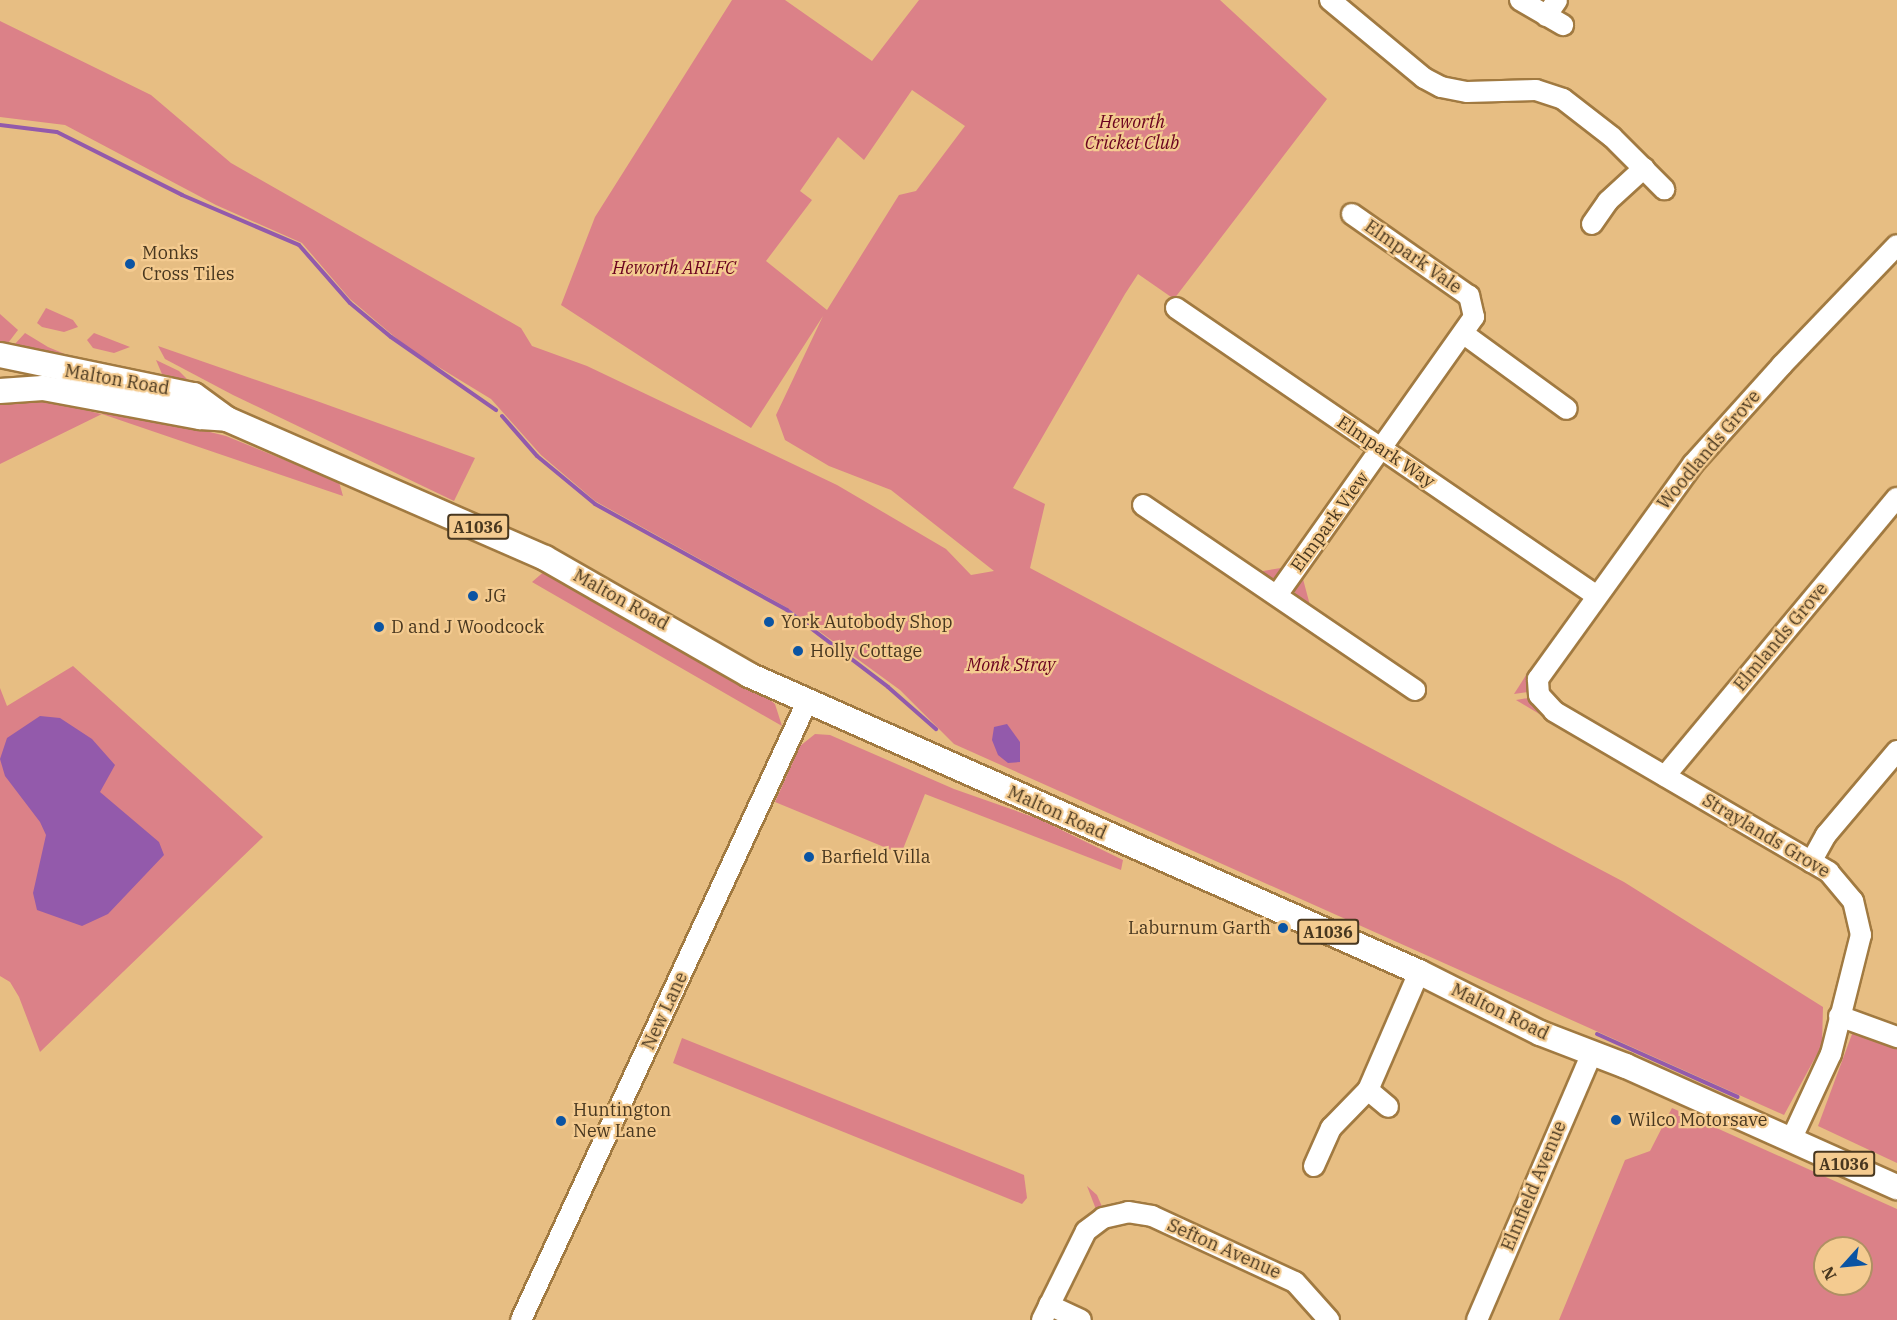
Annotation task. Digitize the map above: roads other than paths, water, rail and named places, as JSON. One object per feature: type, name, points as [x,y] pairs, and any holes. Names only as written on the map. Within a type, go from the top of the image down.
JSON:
[{"type":"main road","name":"Malton Road","points":[[0,355],[194,395],[228,418],[545,558],[749,675],[807,702],[1419,972],[1540,1033],[1592,1053],[1897,1187]]},
{"type":"main road","name":"Malton Road","points":[[0,391],[43,388],[200,417],[228,418]]},
{"type":"street","points":[[1330,0],[1424,78],[1467,92],[1523,88],[1549,93],[1577,109],[1644,168],[1664,189]]},
{"type":"street","points":[[1520,0],[1555,14]]},
{"type":"street","points":[[1592,224],[1608,201],[1644,168]]},
{"type":"street","name":"Elmpark Vale","points":[[1352,214],[1469,296],[1474,317],[1383,448]]},
{"type":"street","name":"Woodlands Grove","points":[[1540,672],[1694,464],[1782,364],[1897,245]]},
{"type":"street","name":"Elmpark Way","points":[[1176,308],[1597,596]]},
{"type":"street","points":[[1464,334],[1567,409]]},
{"type":"street","name":"Elmpark View","points":[[1277,595],[1383,448]]},
{"type":"street","name":"Elmlands Grove","points":[[1665,776],[1897,498]]},
{"type":"street","points":[[1143,505],[1415,690]]},
{"type":"street","name":"Straylands Grove","points":[[1540,672],[1537,686],[1544,704],[1811,862],[1846,889],[1860,923],[1831,1054],[1791,1140]]},
{"type":"street","name":"New Lane","points":[[521,1320],[807,702]]},
{"type":"street","points":[[1811,862],[1826,834],[1897,751]]},
{"type":"street","points":[[1314,1166],[1331,1128],[1368,1090],[1419,972]]},
{"type":"street","points":[[1839,1016],[1897,1036]]},
{"type":"street","name":"Elmfield Avenue","points":[[1478,1320],[1592,1053]]},
{"type":"street","points":[[1368,1090],[1388,1107]]},
{"type":"street","name":"Sefton Avenue","points":[[1045,1312],[1078,1241],[1103,1218],[1128,1212],[1152,1216],[1280,1274],[1308,1294],[1329,1320]]},
{"type":"street","points":[[1045,1312],[1081,1320]]},
{"type":"waterway","points":[[0,125],[57,132],[182,195],[299,245],[350,303],[391,337],[496,410]]},
{"type":"waterway","points":[[502,416],[537,456],[595,504],[787,610],[888,687],[936,729]]},
{"type":"waterway","points":[[1597,1034],[1738,1097]]},
{"type":"place","name":"Monks Cross Tiles","points":[[130,264]]},
{"type":"place","name":"JG","points":[[473,596]]},
{"type":"place","name":"York Autobody Shop","points":[[769,622]]},
{"type":"place","name":"D and J Woodcock","points":[[379,627]]},
{"type":"place","name":"Holly Cottage","points":[[798,651]]},
{"type":"place","name":"Barfield Villa","points":[[809,857]]},
{"type":"place","name":"Laburnum Garth","points":[[1283,928]]},
{"type":"place","name":"Wilco Motorsave","points":[[1616,1120]]},
{"type":"place","name":"Huntington New Lane","points":[[561,1121]]},
{"type":"park label","name":"Heworth Cricket Club","points":[[1132,133]]},
{"type":"park label","name":"Heworth ARLFC","points":[[674,268]]},
{"type":"park label","name":"Monk Stray","points":[[1011,665]]}]
